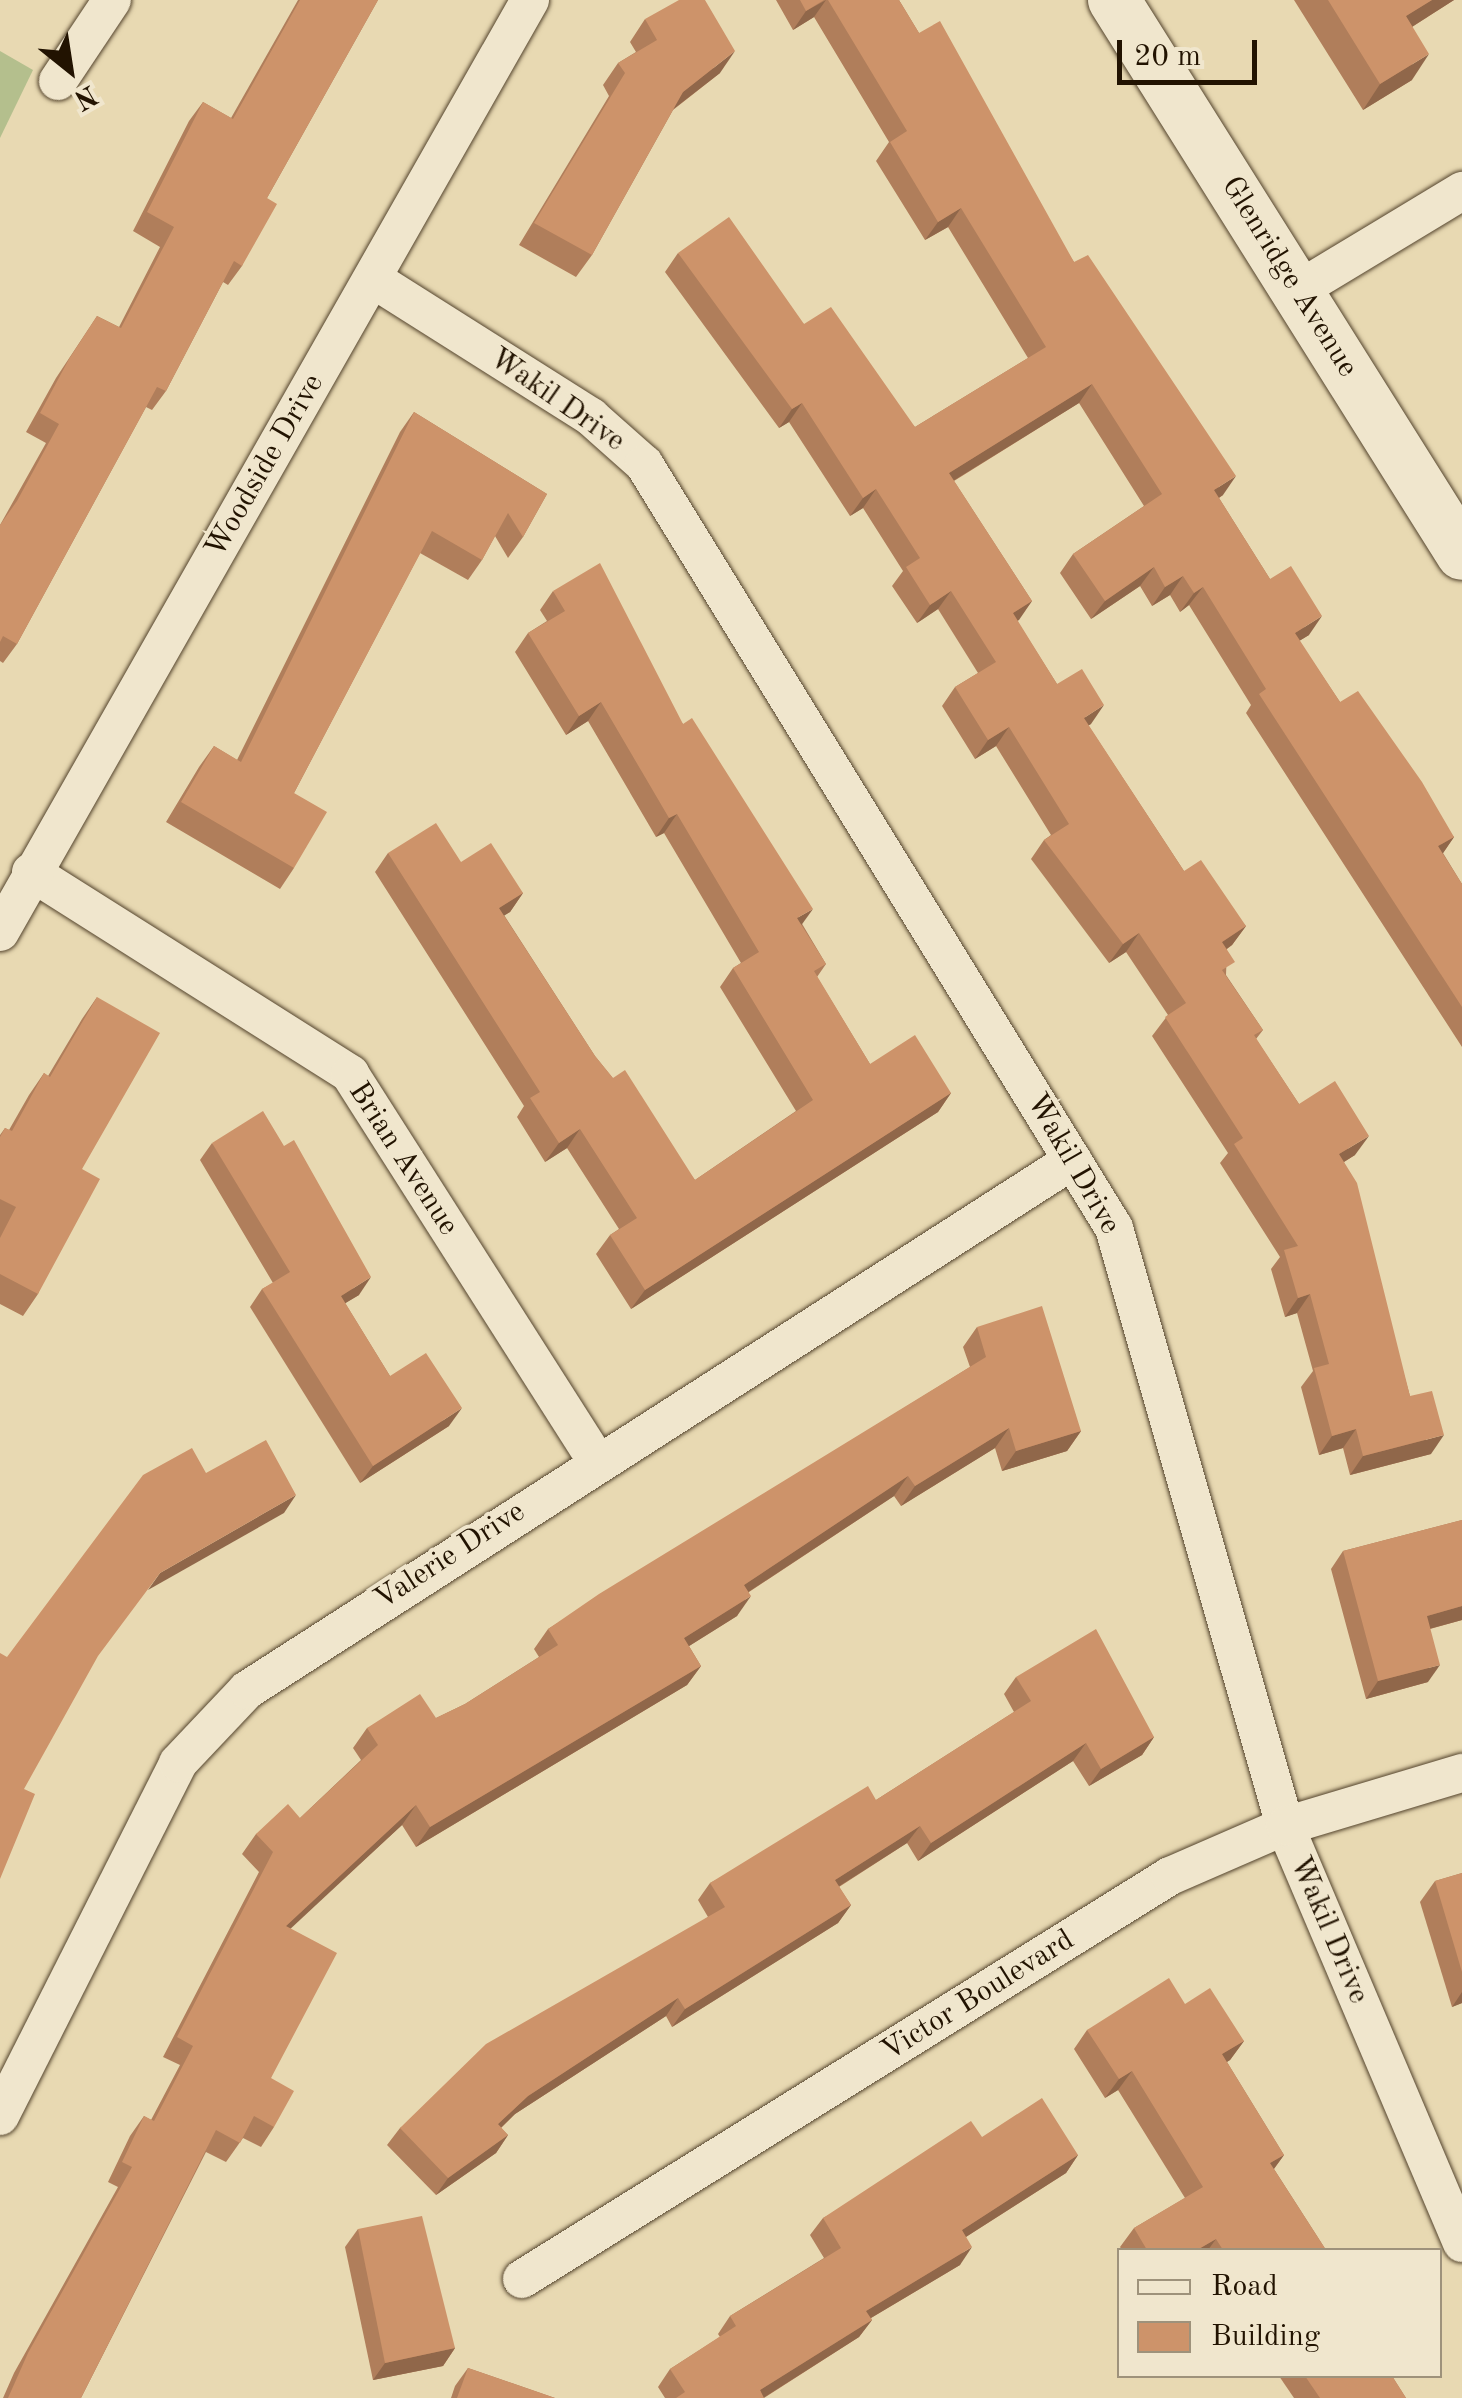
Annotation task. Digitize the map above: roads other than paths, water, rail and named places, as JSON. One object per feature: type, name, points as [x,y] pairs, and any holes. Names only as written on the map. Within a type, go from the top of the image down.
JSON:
[{"type":"main road","name":"Glenridge Avenue","points":[[1114,0],[1462,554]]},
{"type":"street","points":[[58,81],[112,0]]},
{"type":"street","name":"Woodside Drive","points":[[0,932],[530,0]]},
{"type":"street","points":[[1298,290],[1462,192]]},
{"type":"street","name":"Wakil Drive","points":[[373,280],[591,417],[644,464],[1114,1228],[1285,1826],[1462,2243]]},
{"type":"street","name":"Brian Avenue","points":[[32,872],[350,1074],[596,1460]]},
{"type":"street","name":"Valerie Drive","points":[[0,2116],[178,1764],[246,1690],[596,1460],[1074,1160]]},
{"type":"street","name":"Victor Boulevard","points":[[522,2278],[1170,1876],[1285,1826],[1462,1773]]}]
